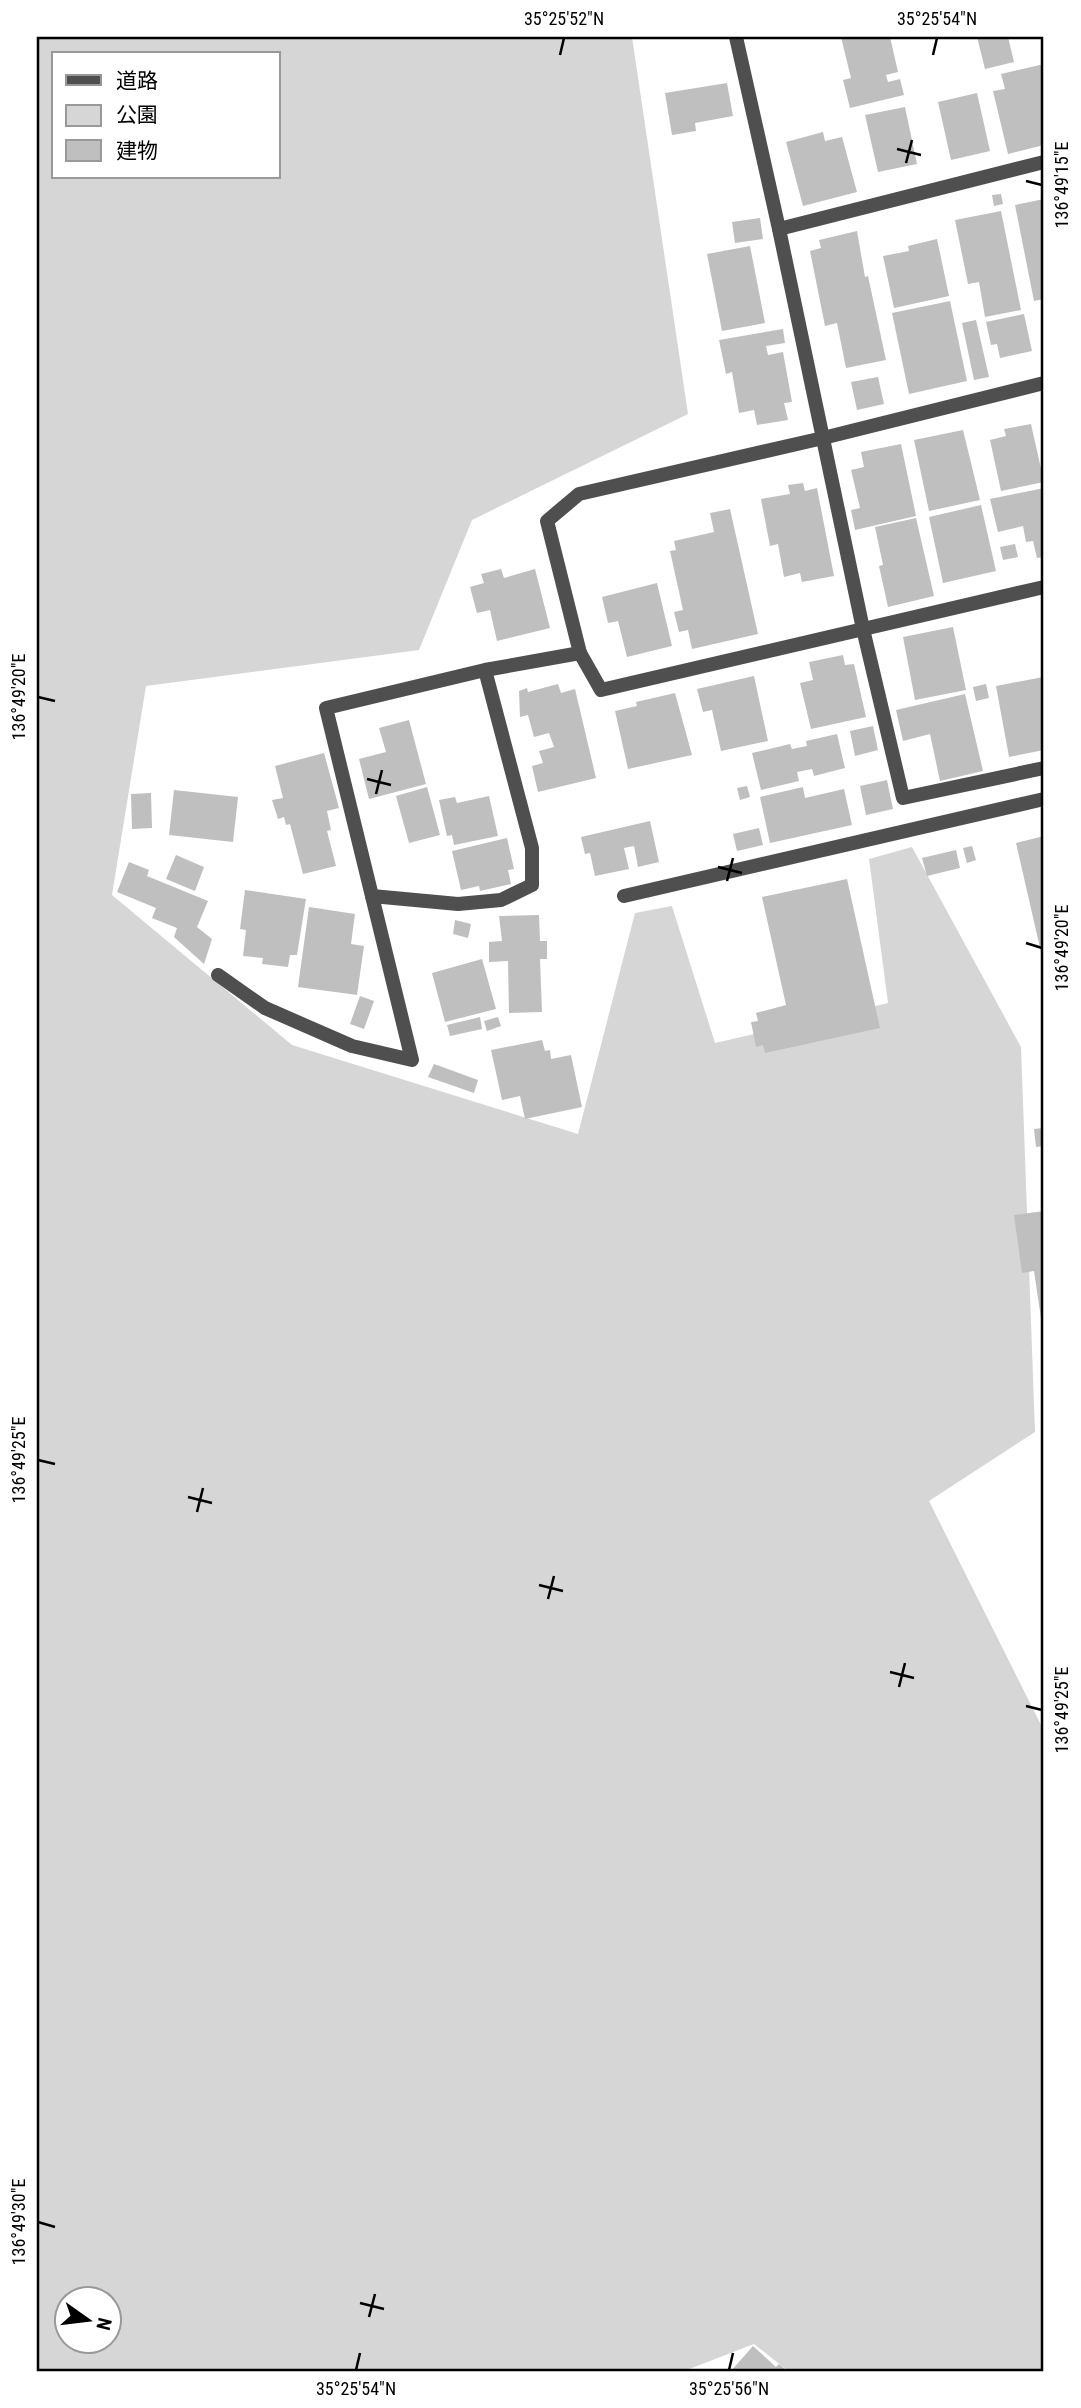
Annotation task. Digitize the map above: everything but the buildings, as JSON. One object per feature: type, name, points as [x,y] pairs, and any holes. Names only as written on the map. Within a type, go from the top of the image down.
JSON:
[{"type":"street","points":[[736,37],[863,629],[903,798],[1044,768]]},
{"type":"street","points":[[779,229],[1044,162]]},
{"type":"street","points":[[1044,383],[823,438],[579,494],[547,521],[580,653],[601,690],[1044,587]]},
{"type":"street","points":[[218,975],[265,1008],[352,1046],[412,1060],[326,708],[485,670],[580,653]]},
{"type":"street","points":[[372,896],[458,904],[501,900],[532,885],[532,848],[485,670]]},
{"type":"street","points":[[624,896],[1044,799]]},
{"type":"green space","points":[[37,37],[632,37],[688,414],[472,520],[419,650],[146,686],[112,895],[292,1045],[578,1134],[635,913],[672,906],[715,1043],[888,1003],[869,859],[912,847],[1021,1047],[1035,1432],[929,1501],[1044,1731],[1044,2371],[788,2371],[754,2344],[684,2371],[37,2371]]}]
